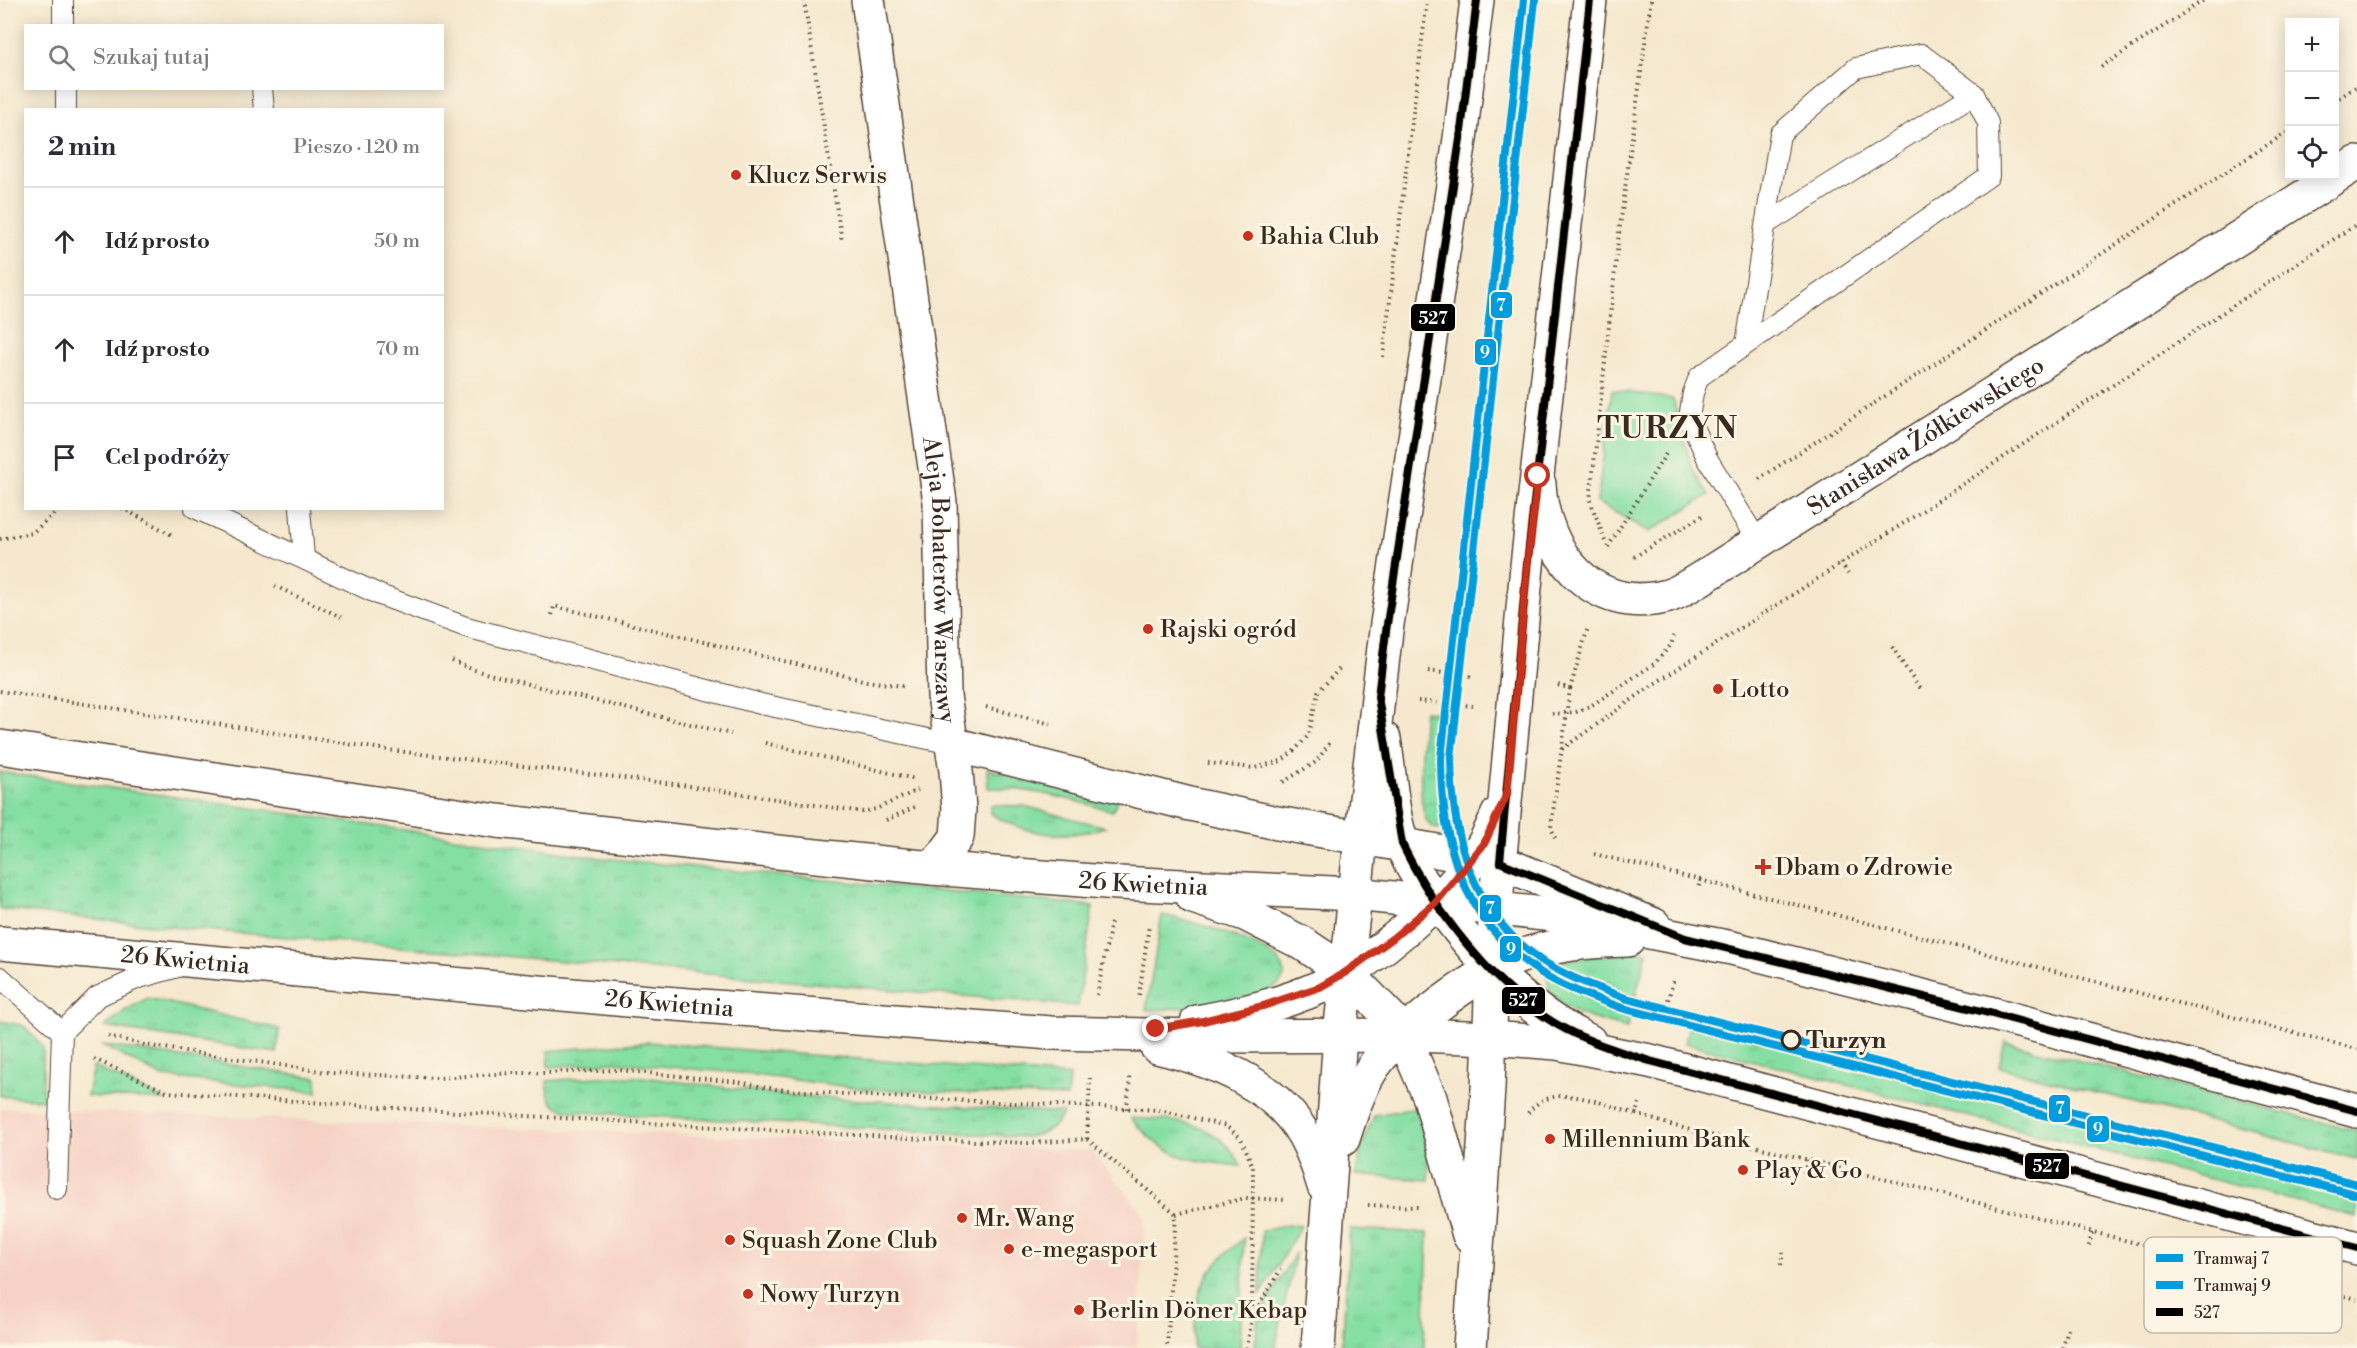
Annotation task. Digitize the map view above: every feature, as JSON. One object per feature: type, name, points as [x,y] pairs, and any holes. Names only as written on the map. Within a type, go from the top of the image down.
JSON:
[{"type":"street","name":"Aleja Bohaterów Warszawy","points":[[868,0],[940,502],[944,696],[952,744],[1191,804],[1277,823],[1361,837]]},
{"type":"street","points":[[1318,1348],[1340,1035],[1361,837],[1380,681],[1460,139],[1477,0]]},
{"type":"street","points":[[1470,1348],[1491,1038],[1496,907],[1487,859],[1507,794],[1527,567],[1590,0]]},
{"type":"street","name":"Stanisława Żółkiewskiego","points":[[1538,476],[1540,501],[1552,539],[1571,567],[1590,585],[1616,598],[1632,600],[1670,596],[2357,163]]},
{"type":"street","points":[[1380,681],[1402,844],[1409,861],[1437,901],[1463,937],[1492,969],[1544,1016],[1589,1041],[1650,1061]]},
{"type":"street","points":[[932,868],[952,845],[958,830],[958,788],[952,744]]},
{"type":"street","name":"26 Kwietnia","points":[[0,747],[497,821],[932,868],[1156,885],[1355,894]]},
{"type":"street","points":[[1361,837],[1487,859],[1685,938]]},
{"type":"street","points":[[1134,1035],[1235,1014],[1320,987],[1346,972],[1383,945],[1487,859]]},
{"type":"street","points":[[1156,885],[1254,918],[1302,943],[1346,972],[1376,1001],[1404,1035],[1430,1098],[1453,1174],[1461,1210],[1476,1253]]},
{"type":"street","points":[[1355,894],[1574,917],[1685,938],[1989,1013],[2357,1111]]},
{"type":"street","points":[[1328,1202],[1344,1136],[1363,1084],[1381,1057],[1442,1003],[1492,969],[1517,957],[1546,949],[1590,941],[1685,938]]},
{"type":"street","name":"26 Kwietnia","points":[[0,943],[226,965],[831,1017],[1051,1033],[1340,1035]]},
{"type":"street","points":[[1134,1035],[1152,1046],[1217,1065],[1239,1076],[1286,1111],[1303,1134],[1319,1170],[1328,1202]]},
{"type":"street","points":[[1340,1035],[1491,1038],[1557,1043],[1620,1054],[2315,1237]]},
{"type":"street","points":[[2342,1244],[2357,1248]]},
{"type":"lane","points":[[63,0],[63,24]]},
{"type":"lane","points":[[1746,344],[1780,134],[1856,68],[1922,54],[1974,94],[1988,123],[1989,176],[1700,377],[1693,393],[1689,418],[1707,458],[1758,542]]},
{"type":"lane","points":[[66,90],[66,108]]},
{"type":"lane","points":[[262,90],[264,108]]},
{"type":"lane","points":[[1766,224],[1974,94]]},
{"type":"lane","points":[[199,510],[237,530],[304,558],[380,595],[466,627],[761,704],[952,744]]},
{"type":"lane","points":[[300,510],[304,558]]},
{"type":"lane","points":[[57,1189],[62,1032],[97,997],[136,979],[173,968],[226,965]]},
{"type":"lane","points":[[0,977],[62,1032]]},
{"type":"path","points":[[804,0],[842,242]]},
{"type":"path","points":[[1382,366],[1427,0]]},
{"type":"path","points":[[1607,548],[1590,501],[1619,233],[1651,0]]},
{"type":"path","points":[[2101,67],[2204,0]]},
{"type":"path","points":[[2339,98],[2357,86]]},
{"type":"path","points":[[1625,554],[1634,557],[1730,498],[2285,133]]},
{"type":"path","points":[[1562,749],[1654,684],[2357,224]]},
{"type":"path","points":[[1603,556],[1689,418]]},
{"type":"path","points":[[0,539],[32,533],[59,510]]},
{"type":"path","points":[[1607,548],[1616,550]]},
{"type":"path","points":[[1841,563],[1848,574]]},
{"type":"path","points":[[1554,714],[1567,714],[1592,705],[1654,664],[1665,654],[1671,645],[1678,611],[1689,585]]},
{"type":"path","points":[[535,686],[554,606],[867,681],[904,686],[1061,726]]},
{"type":"path","points":[[1558,842],[1551,827],[1570,689],[1588,626]]},
{"type":"path","points":[[1893,647],[1921,691]]},
{"type":"path","points":[[1203,763],[1254,768],[1281,761],[1308,736],[1318,692],[1346,662]]},
{"type":"path","points":[[1428,671],[1480,677]]},
{"type":"path","points":[[1558,685],[1570,689]]},
{"type":"path","points":[[0,691],[388,750],[682,785],[863,812],[903,798],[922,787]]},
{"type":"path","points":[[1425,702],[1477,707]]},
{"type":"path","points":[[903,798],[906,804]]},
{"type":"path","points":[[880,822],[900,816],[925,802]]},
{"type":"path","points":[[1586,852],[2357,1048]]},
{"type":"path","points":[[1698,890],[1700,880]]},
{"type":"path","points":[[1097,996],[1112,919]]},
{"type":"path","points":[[1660,1027],[1676,970]]},
{"type":"path","points":[[62,1032],[103,1035],[145,1045],[333,1073],[438,1078],[618,1070],[738,1082],[776,1089],[870,1096],[1016,1101],[1160,1110],[1226,1126],[1241,1138],[1250,1155],[1254,1199],[1252,1317],[1248,1348]]},
{"type":"path","points":[[62,1032],[88,1057],[167,1092],[424,1110],[924,1139],[1028,1143],[1087,1139],[1176,1214]]},
{"type":"path","points":[[1087,1139],[1090,1078]]},
{"type":"path","points":[[1523,1119],[1534,1104],[1549,1096],[1569,1095],[1671,1125],[2144,1245]]},
{"type":"path","points":[[1636,1114],[1639,1103]]},
{"type":"path","points":[[1804,1173],[1807,1160]]},
{"type":"path","points":[[1176,1214],[1246,1198],[1291,1200]]},
{"type":"path","points":[[1364,1204],[1428,1208]]},
{"type":"path","points":[[1167,1348],[1176,1214]]},
{"type":"path","points":[[2089,1246],[2092,1232]]},
{"type":"path","points":[[1781,1265],[1783,1252]]},
{"type":"path","points":[[2342,1295],[2357,1299]]},
{"type":"path","points":[[2063,1348],[2068,1329]]},
{"type":"shaded area","points":[[0,1108],[1092,1151],[1145,1216],[1137,1348],[0,1348]]},
{"type":"green space","points":[[1612,390],[1673,399],[1692,468],[1709,495],[1649,532],[1597,502]]},
{"type":"green space","points":[[1424,711],[1450,714],[1444,777],[1446,827],[1441,828],[1435,828],[1429,824],[1422,803],[1420,770]]},
{"type":"green space","points":[[987,769],[1118,798],[1113,811],[1036,792],[988,788]]},
{"type":"green space","points":[[0,772],[601,858],[1093,906],[1078,1006],[170,927],[0,909]]},
{"type":"green space","points":[[991,805],[1024,806],[1105,827],[1076,834],[1046,834],[1003,821],[990,813]]},
{"type":"green space","points":[[1162,915],[1192,922],[1257,946],[1273,956],[1283,968],[1283,979],[1275,987],[1260,993],[1219,1003],[1146,1010]]},
{"type":"green space","points":[[1631,951],[1647,952],[1627,1028],[1596,1020],[1565,1006],[1551,992],[1546,969],[1540,964]]},
{"type":"green space","points":[[148,998],[279,1029],[277,1053],[104,1027],[126,1010]]},
{"type":"green space","points":[[0,1021],[24,1026],[43,1047],[43,1100],[0,1096]]},
{"type":"green space","points":[[1690,1022],[2357,1191],[2357,1217],[1685,1043]]},
{"type":"green space","points":[[648,1042],[1069,1076],[1067,1097],[866,1089],[740,1073],[613,1062],[548,1067],[548,1051]]},
{"type":"green space","points":[[2005,1042],[2357,1131],[2357,1159],[1999,1067]]},
{"type":"green space","points":[[101,1045],[317,1078],[317,1092],[163,1077]]},
{"type":"green space","points":[[93,1066],[165,1100],[87,1096]]},
{"type":"green space","points":[[598,1077],[642,1077],[783,1095],[1064,1113],[1049,1130],[1027,1137],[580,1112],[559,1108],[551,1101],[547,1081]]},
{"type":"green space","points":[[1418,1108],[1428,1155],[1429,1180],[1355,1175],[1363,1143],[1374,1115]]},
{"type":"green space","points":[[1131,1118],[1180,1122],[1209,1132],[1232,1151],[1241,1166],[1180,1156],[1156,1142]]},
{"type":"green space","points":[[1289,1225],[1301,1226],[1260,1295],[1262,1231]]},
{"type":"green space","points":[[1350,1229],[1428,1233],[1424,1348],[1342,1348]]},
{"type":"green space","points":[[1244,1238],[1240,1348],[1193,1348],[1196,1311],[1202,1285],[1216,1263]]},
{"type":"green space","points":[[1296,1252],[1275,1348],[1255,1348],[1258,1317]]},
{"type":"tram line","name":"9","points":[[1524,0],[1441,758],[1445,820],[1451,848],[1460,876],[1489,926],[1509,948],[1544,975],[1577,991],[1622,1008],[2354,1194]]},
{"type":"tram line","name":"7","points":[[1535,0],[1451,758],[1452,788],[1461,845],[1482,896],[1498,920],[1517,941],[1541,960],[1561,972],[1625,998],[2357,1184]]},
{"type":"transit line","name":"527","points":[[1477,0],[1460,139],[1378,697],[1402,844],[1431,895],[1467,944],[1509,989],[1532,1008],[1578,1036],[1650,1061],[2315,1237]]},
{"type":"transit line","name":"527","points":[[1500,862],[1527,566],[1590,0]]},
{"type":"transit line","name":"527","points":[[1500,862],[1685,938],[1989,1013],[2357,1111]]},
{"type":"transit line","name":"527","points":[[2342,1244],[2357,1248]]},
{"type":"place","name":"Klucz Serwis","points":[[736,175]]},
{"type":"place","name":"Bahia Club","points":[[1248,236]]},
{"type":"place","name":"Rajski ogród","points":[[1148,629]]},
{"type":"place","name":"Lotto","points":[[1718,689]]},
{"type":"place","name":"Dbam o Zdrowie","points":[[1763,867]]},
{"type":"place","name":"Turzyn","points":[[1791,1040]]},
{"type":"place","name":"Millennium Bank","points":[[1550,1139]]},
{"type":"place","name":"Play & Go","points":[[1743,1170]]},
{"type":"place","name":"Mr. Wang","points":[[962,1218]]},
{"type":"place","name":"Squash Zone Club","points":[[730,1240]]},
{"type":"place","name":"e-megasport","points":[[1009,1249]]},
{"type":"place","name":"Nowy Turzyn","points":[[748,1294]]},
{"type":"place","name":"Berlin Döner Kebap","points":[[1079,1310]]},
{"type":"district","name":"TURZYN","points":[[1668,428]]},
{"type":"route","points":[[1156,1029],[1235,1014],[1320,987],[1365,960],[1437,901],[1484,844],[1507,794],[1527,567],[1538,476]]}]
